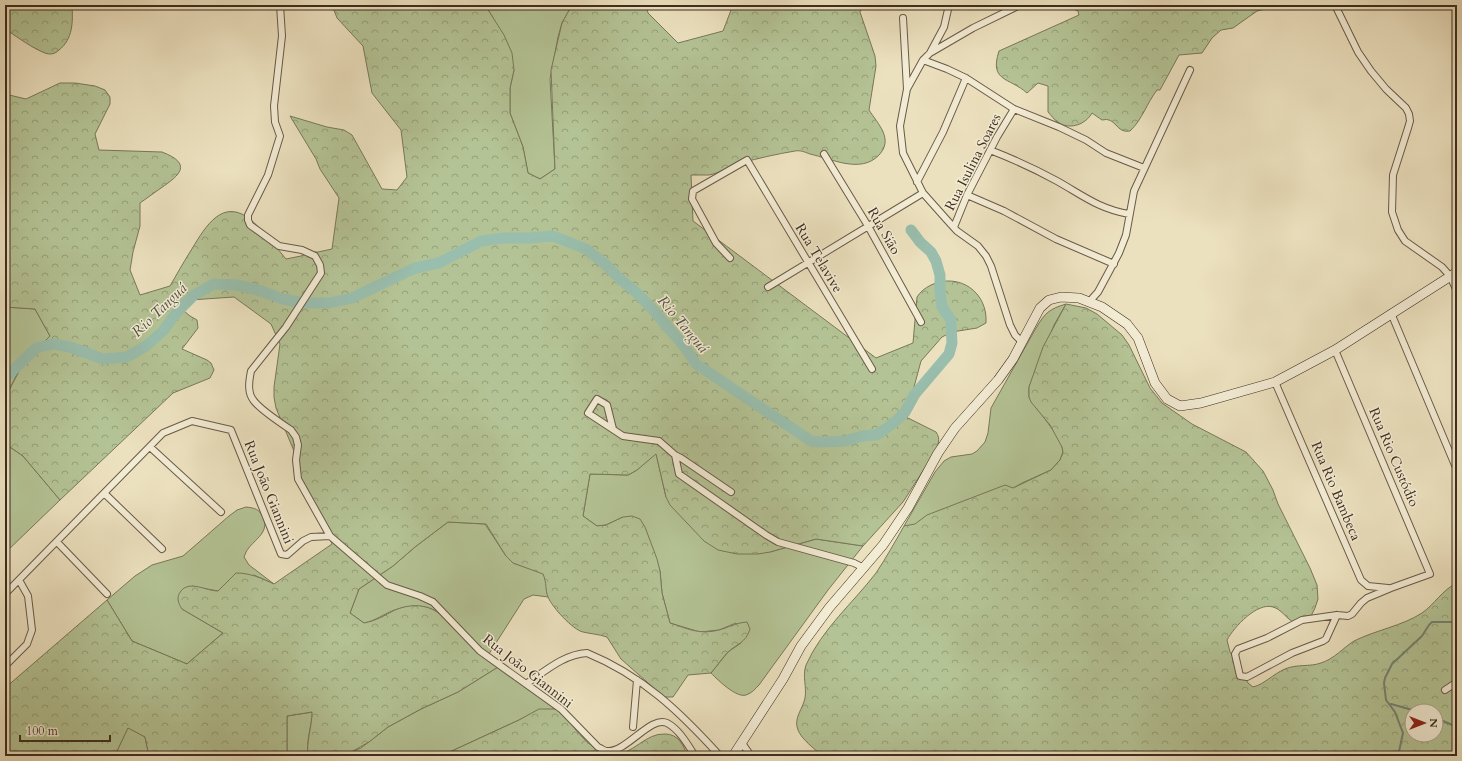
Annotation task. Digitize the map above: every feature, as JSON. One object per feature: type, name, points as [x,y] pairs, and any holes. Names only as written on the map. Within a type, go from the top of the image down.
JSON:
[{"type":"main road","points":[[733,756],[783,679],[801,646],[829,608],[883,545],[908,508],[938,453],[955,428],[998,380],[1013,359],[1040,308],[1049,300],[1061,297],[1079,298],[1102,307],[1127,324],[1138,338],[1155,383],[1167,400],[1180,406],[1201,403],[1275,382],[1335,350],[1454,274]]},
{"type":"street","points":[[280,5],[282,36],[274,106],[275,122],[280,136],[268,175],[248,215],[248,220],[250,225],[279,246],[302,250],[315,256],[320,265],[321,273],[286,327],[251,371],[249,391],[254,402],[291,430],[296,437],[298,445],[296,460],[298,478],[330,536]]},
{"type":"street","points":[[930,53],[944,27],[949,5]]},
{"type":"street","points":[[907,89],[923,60],[930,53],[973,28],[1020,5]]},
{"type":"street","points":[[1335,5],[1358,52],[1371,71],[1386,89],[1406,108],[1409,114],[1410,121],[1393,175],[1392,212],[1398,230],[1405,241],[1454,274],[1457,291]]},
{"type":"street","points":[[903,18],[907,89],[900,126],[903,153],[923,193],[954,228],[978,246],[986,256],[991,266],[1010,325],[1015,335],[1022,342]]},
{"type":"street","points":[[923,60],[966,78],[1014,109],[1059,127],[1086,140],[1106,153],[1144,168]]},
{"type":"street","points":[[1089,302],[1098,292],[1114,264],[1126,234],[1134,191],[1190,70]]},
{"type":"street","points":[[917,182],[943,132],[966,78]]},
{"type":"street","name":"Rua Isulina Soares","points":[[954,228],[967,195],[990,150],[1014,109]]},
{"type":"street","points":[[990,150],[1030,167],[1079,196],[1118,212],[1129,214]]},
{"type":"street","name":"Rua Sião","points":[[824,154],[868,226],[921,322]]},
{"type":"street","name":"Rua Telavive","points":[[730,258],[713,237],[692,199],[693,191],[747,160],[872,369]]},
{"type":"street","points":[[768,287],[923,193]]},
{"type":"street","points":[[967,195],[1004,211],[1056,238],[1114,264]]},
{"type":"street","points":[[1391,313],[1457,470]]},
{"type":"street","name":"Rua Rio Custódio","points":[[1335,350],[1430,574],[1391,588]]},
{"type":"street","name":"Rua Rio Bambeca","points":[[1275,382],[1361,580],[1368,586],[1391,588]]},
{"type":"street","points":[[613,429],[607,406],[597,399],[588,413],[623,436],[659,441],[675,456],[681,458],[731,492]]},
{"type":"street","name":"Rua João Giannini","points":[[5,594],[163,433],[192,421],[230,430],[281,554],[287,555],[303,541],[311,537],[330,536],[388,585],[420,596],[432,602],[480,651],[561,710],[598,747],[606,751],[614,750],[656,723],[661,722],[667,723],[681,734],[695,756]]},
{"type":"street","points":[[150,447],[222,512]]},
{"type":"street","points":[[675,456],[678,474],[766,535],[778,542],[854,563],[864,568]]},
{"type":"street","points":[[104,494],[162,549]]},
{"type":"street","points":[[57,542],[107,594]]},
{"type":"street","points":[[5,666],[27,644],[32,630],[28,596],[19,580]]},
{"type":"street","points":[[1337,615],[1326,639],[1323,641],[1292,653],[1247,677],[1240,676],[1235,654],[1238,649],[1267,638],[1296,622],[1337,615],[1348,616],[1368,598],[1391,588]]},
{"type":"street","points":[[526,684],[562,660],[587,653],[637,680],[664,699],[692,724],[720,756]]},
{"type":"street","points":[[633,727],[637,680]]},
{"type":"street","points":[[1445,690],[1457,682]]},
{"type":"street","points":[[742,743],[751,756]]},
{"type":"green space","points":[[5,5],[72,5],[71,30],[64,46],[52,54],[45,53],[30,46],[8,31],[5,31]]},
{"type":"green space","points":[[332,5],[485,5],[504,35],[512,53],[514,70],[510,88],[510,113],[523,147],[528,173],[540,179],[555,169],[551,70],[562,23],[572,5],[646,5],[648,13],[678,43],[723,31],[733,5],[863,5],[860,12],[875,56],[876,66],[869,110],[880,126],[885,137],[883,149],[879,155],[872,161],[864,164],[846,164],[802,151],[797,151],[741,163],[709,175],[691,175],[693,221],[876,358],[913,343],[917,297],[927,287],[941,282],[952,281],[961,283],[977,294],[982,302],[986,323],[977,328],[952,332],[942,337],[921,361],[906,417],[936,432],[939,440],[935,452],[903,502],[863,546],[816,539],[758,554],[737,554],[718,550],[704,541],[670,505],[666,497],[656,454],[637,470],[628,475],[590,474],[583,516],[597,526],[606,525],[623,517],[632,516],[640,519],[645,527],[657,559],[660,571],[662,593],[670,623],[694,631],[706,632],[747,622],[750,629],[746,637],[727,653],[711,673],[688,675],[673,697],[664,697],[621,659],[607,637],[583,632],[569,623],[550,601],[543,574],[513,563],[506,556],[486,524],[448,522],[393,566],[359,589],[350,613],[364,623],[403,607],[426,607],[439,613],[450,625],[498,667],[458,692],[421,709],[388,727],[369,742],[346,755],[308,756],[312,712],[287,716],[287,756],[149,756],[145,737],[128,728],[117,751],[119,756],[5,756],[5,688],[107,600],[132,641],[187,664],[223,633],[182,609],[178,598],[181,591],[189,586],[193,586],[218,591],[236,573],[251,575],[274,584],[332,544],[318,510],[298,474],[294,451],[276,408],[274,387],[280,344],[271,324],[234,297],[190,300],[184,311],[197,320],[198,328],[182,349],[211,363],[214,370],[210,378],[173,393],[60,500],[23,456],[7,445],[5,442],[5,398],[24,362],[50,336],[35,309],[5,307],[5,94],[26,99],[60,83],[75,83],[95,86],[105,90],[110,97],[110,104],[95,134],[99,150],[162,152],[172,156],[178,161],[180,170],[174,179],[140,203],[140,226],[130,270],[140,295],[170,286],[187,256],[212,220],[228,212],[237,212],[247,217],[257,225],[286,259],[301,256],[309,252],[332,249],[339,198],[320,169],[316,159],[290,116],[327,127],[344,130],[352,135],[382,189],[397,190],[407,177],[401,130],[372,93],[363,46],[337,18]]},
{"type":"green space","points":[[485,5],[572,5],[562,23],[550,79],[555,169],[540,179],[528,173],[523,147],[510,113],[510,88],[514,70],[492,16]]},
{"type":"green space","points":[[1069,5],[1282,5],[1257,11],[1233,28],[1221,30],[1212,38],[1202,53],[1179,55],[1160,90],[1157,90],[1153,95],[1138,122],[1130,131],[1125,131],[1110,120],[1102,120],[1092,113],[1086,120],[1078,125],[1068,126],[1059,123],[1048,112],[1048,86],[1038,83],[1027,93],[1002,78],[999,74],[997,61],[999,51],[1079,15],[1078,11],[1071,8]]},
{"type":"green space","points":[[1066,304],[1054,325],[1029,387],[1029,397],[1061,441],[1063,452],[1060,460],[1051,470],[1022,483],[996,498],[915,525],[904,526],[935,472],[944,461],[951,457],[972,454],[985,442],[988,433],[991,408],[1036,328],[1048,312]]},
{"type":"green space","points":[[1066,304],[1086,308],[1097,314],[1122,335],[1129,345],[1150,388],[1162,403],[1192,424],[1246,452],[1263,471],[1310,568],[1317,585],[1318,599],[1311,616],[1293,622],[1276,608],[1267,606],[1260,608],[1240,623],[1230,635],[1227,640],[1230,652],[1248,683],[1253,687],[1261,684],[1289,667],[1317,664],[1326,661],[1354,641],[1397,625],[1422,613],[1447,589],[1457,583],[1457,756],[822,756],[808,744],[800,734],[797,726],[797,718],[805,698],[804,673],[806,665],[820,640],[829,628],[876,573],[904,526],[915,524],[927,515],[1005,485],[1013,488],[1051,470],[1060,460],[1063,452],[1062,447],[1050,425],[1031,402],[1029,397],[1029,387],[1043,347]]},
{"type":"green space","points":[[5,307],[35,309],[50,336],[31,354],[19,370],[5,398]]},
{"type":"green space","points":[[5,442],[23,456],[60,500],[5,553]]},
{"type":"green space","points":[[656,453],[666,497],[770,552],[816,539],[863,546],[828,590],[759,685],[752,692],[746,695],[737,694],[732,691],[711,673],[728,652],[741,643],[736,623],[719,630],[700,632],[670,623],[662,593],[660,571],[651,545],[623,517],[606,525],[597,526],[583,516],[590,474],[628,475],[637,470]]},
{"type":"green space","points":[[246,507],[254,508],[260,512],[265,522],[265,527],[261,535],[247,550],[244,557],[249,565],[274,584],[254,575],[218,591],[192,586],[182,609],[223,633],[187,664],[132,641],[107,600],[135,576],[152,565],[183,556],[229,516],[237,510]]},
{"type":"green space","points":[[448,522],[485,524],[506,556],[513,563],[543,573],[546,580],[548,597],[533,595],[524,599],[487,657],[452,627],[444,617],[428,608],[416,606],[404,607],[364,623],[350,613],[359,589],[393,566]]},
{"type":"green space","points":[[498,667],[560,709],[539,710],[441,756],[342,756],[361,748],[388,727],[421,709],[458,692]]},
{"type":"green space","points":[[539,709],[560,709],[583,738],[597,749],[606,753],[622,753],[651,737],[670,734],[680,741],[687,756],[441,756],[519,720]]},
{"type":"green space","points":[[313,712],[308,740],[308,756],[287,756],[287,716]]},
{"type":"green space","points":[[128,727],[145,737],[149,756],[119,756],[117,751]]},
{"type":"waterway","name":"Rio Tanguá","points":[[306,303],[329,303],[352,298],[415,268],[439,263],[481,241],[504,238],[553,236],[586,249],[604,263],[653,310],[683,345],[696,364],[811,441],[845,441],[863,436],[876,435],[897,420],[905,412],[915,394],[949,354],[952,343],[951,320],[942,307],[940,275],[936,261],[931,252],[920,242],[911,230]]},
{"type":"waterway","name":"Rio Tanguá","points":[[5,378],[36,348],[53,344],[70,347],[103,359],[127,357],[146,346],[163,331],[177,312],[194,295],[214,284],[237,285],[258,290],[283,299],[299,302]]},
{"type":"waterway","points":[[1398,756],[1403,733],[1395,712],[1386,700],[1384,683],[1385,678],[1392,664],[1422,636],[1432,622],[1452,622],[1457,618]]},
{"type":"waterway","points":[[1391,704],[1404,708]]},
{"type":"waterway","points":[[1444,721],[1457,727]]}]
